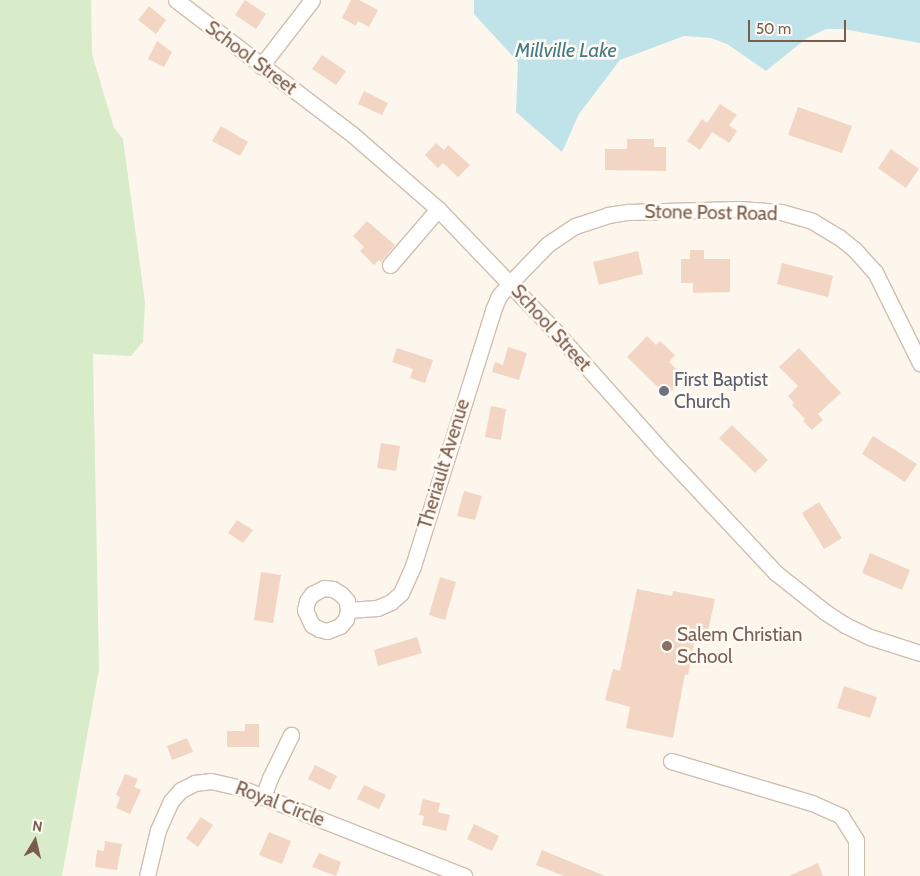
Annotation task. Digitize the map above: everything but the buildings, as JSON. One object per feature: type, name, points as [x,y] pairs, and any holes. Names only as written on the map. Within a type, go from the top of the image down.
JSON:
[{"type":"street","name":"School Street","points":[[176,0],[352,134],[438,209],[510,283],[659,448],[776,573],[807,599],[845,625],[878,640],[920,653]]},
{"type":"street","points":[[261,66],[312,0]]},
{"type":"street","points":[[390,265],[438,209]]},
{"type":"street","name":"Stone Post Road","points":[[510,283],[562,234],[575,226],[608,215],[628,212],[730,210],[781,212],[812,221],[826,228],[854,249],[865,260],[884,288],[920,364]]},
{"type":"street","name":"Theriault Avenue","points":[[348,610],[385,605],[401,593],[407,581],[484,332],[499,296],[510,283]]},
{"type":"street","points":[[264,797],[270,778],[291,734]]},
{"type":"street","points":[[671,761],[812,803],[841,816],[856,840],[856,876]]},
{"type":"street","name":"Royal Circle","points":[[147,876],[158,830],[171,801],[181,790],[195,783],[211,781],[241,788],[464,876]]},
{"type":"green space","points":[[0,0],[91,0],[92,54],[114,128],[123,139],[145,302],[143,342],[131,356],[93,354],[99,669],[62,876],[0,876]]},
{"type":"water","name":"Millville Lake","points":[[474,0],[920,0],[920,43],[843,29],[826,29],[807,38],[766,71],[727,44],[711,38],[684,36],[620,60],[579,114],[562,152],[516,112],[518,62],[474,14]]},
{"type":"place","name":"First Baptist Church","points":[[664,391]]},
{"type":"place","name":"Salem Christian School","points":[[667,646]]}]
